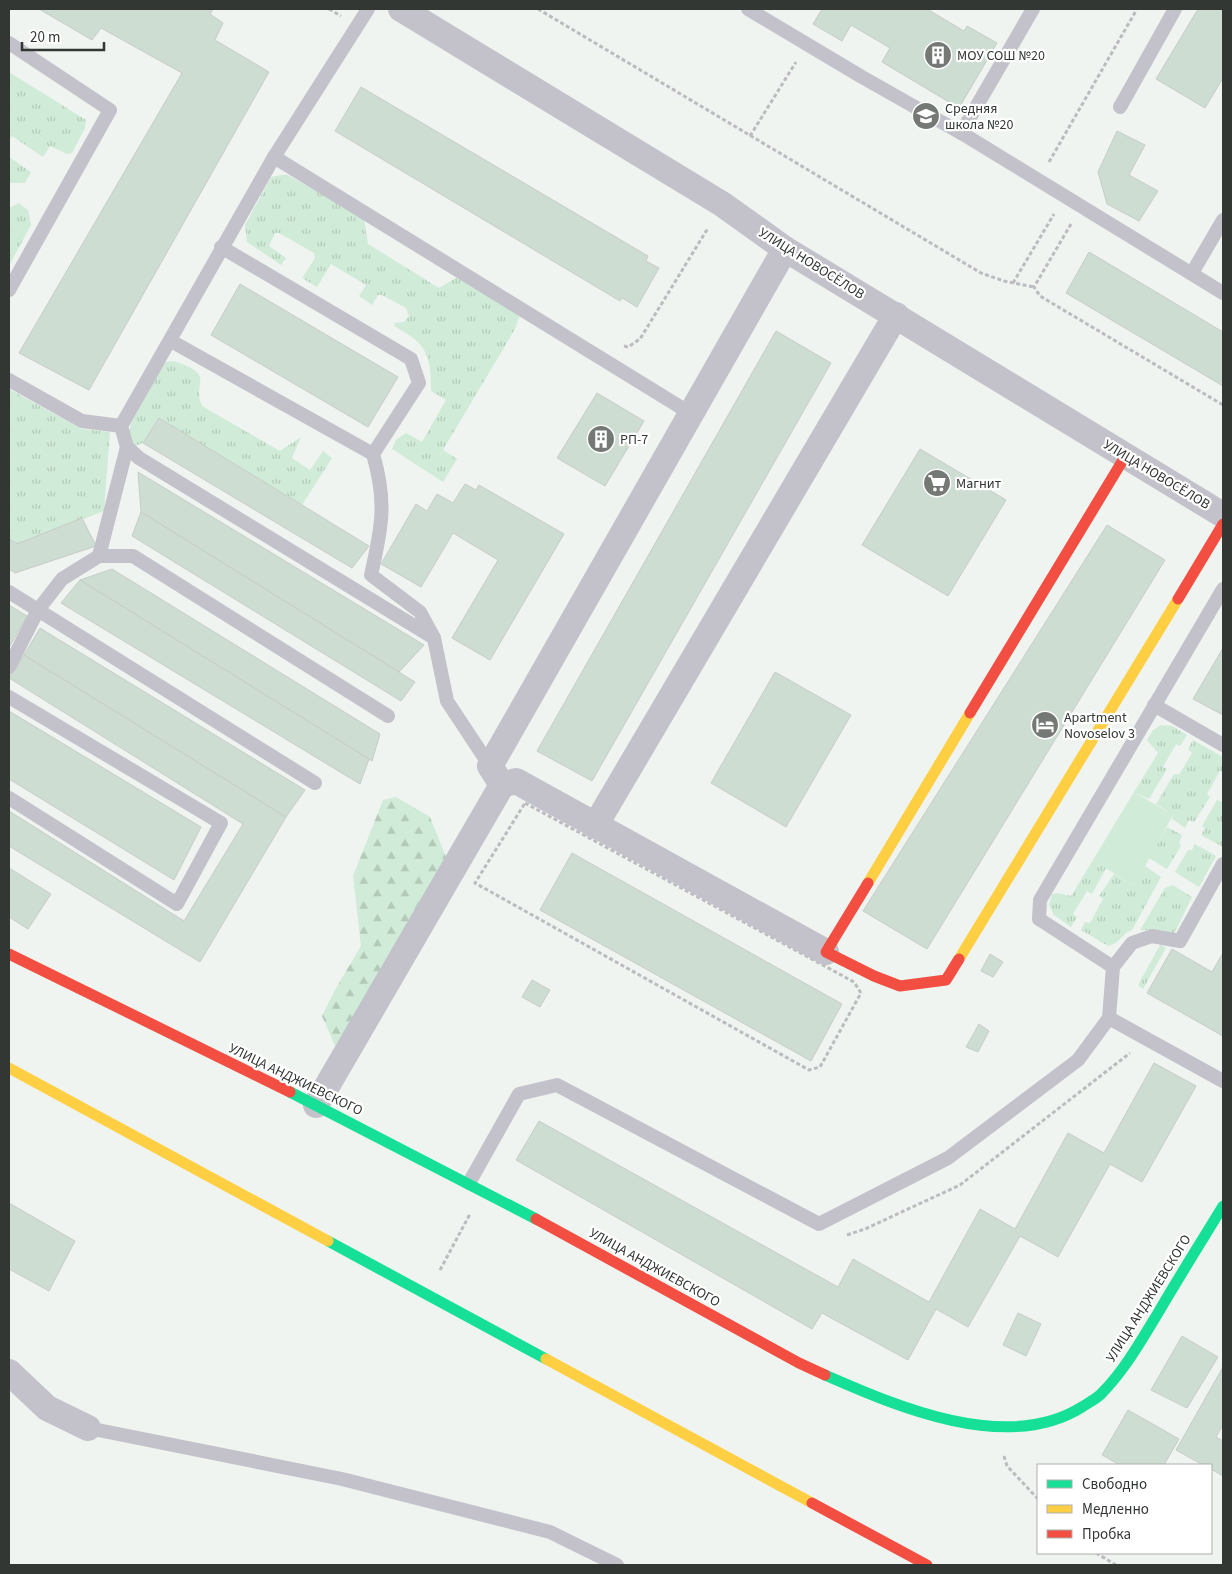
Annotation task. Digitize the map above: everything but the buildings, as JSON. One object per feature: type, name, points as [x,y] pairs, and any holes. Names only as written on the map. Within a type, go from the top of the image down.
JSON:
[{"type":"street","name":"УЛИЦА НОВОСЁЛОВ","points":[[401,9],[722,204],[785,249],[1223,515]]},
{"type":"street","points":[[316,1105],[690,413],[785,249]]},
{"type":"street","points":[[595,826],[896,315]]},
{"type":"street","points":[[826,952],[1126,456]]},
{"type":"street","points":[[496,775],[516,781],[826,952],[874,976],[900,986],[946,980],[1223,524]]},
{"type":"street","name":"УЛИЦА АНДЖИЕВСКОГО","points":[[9,954],[316,1105],[468,1183],[799,1363],[859,1390],[928,1414],[1005,1428],[1036,1425],[1067,1416],[1100,1395],[1129,1360],[1223,1206]]},
{"type":"street","points":[[9,1068],[927,1565]]},
{"type":"street","points":[[9,1372],[47,1408],[88,1428]]},
{"type":"lane","points":[[368,9],[274,157],[220,247],[171,341],[120,426],[127,447],[139,458],[434,638]]},
{"type":"lane","points":[[748,9],[961,133],[1223,293]]},
{"type":"lane","points":[[961,133],[1034,9]]},
{"type":"lane","points":[[1120,107],[1175,9]]},
{"type":"lane","points":[[9,43],[110,110],[9,290]]},
{"type":"lane","points":[[274,157],[690,413]]},
{"type":"lane","points":[[1192,273],[1223,220]]},
{"type":"lane","points":[[220,247],[410,359],[419,382],[373,454],[383,503],[379,539],[371,575],[420,612],[434,638],[447,701],[496,775]]},
{"type":"lane","points":[[171,341],[373,454]]},
{"type":"lane","points":[[9,380],[82,421],[120,426]]},
{"type":"lane","points":[[99,556],[127,447]]},
{"type":"lane","points":[[9,667],[38,610],[62,579],[99,556],[133,556],[388,716]]},
{"type":"lane","points":[[1113,967],[1038,919],[1040,900],[1223,588]]},
{"type":"lane","points":[[9,592],[315,783]]},
{"type":"lane","points":[[9,697],[220,823],[177,904],[9,798]]},
{"type":"lane","points":[[1154,705],[1223,745]]},
{"type":"lane","points":[[468,1183],[519,1094],[557,1085],[819,1224],[948,1158],[1078,1060],[1109,1018],[1113,967],[1132,943],[1152,936],[1180,941],[1223,864]]},
{"type":"lane","points":[[1109,1018],[1223,1082]]},
{"type":"lane","points":[[88,1428],[342,1479],[550,1532],[617,1565]]},
{"type":"path","points":[[329,9],[341,16],[336,25]]},
{"type":"path","points":[[538,9],[981,273],[1034,287],[1040,296],[1223,404]]},
{"type":"path","points":[[1038,180],[1137,9]]},
{"type":"path","points":[[750,136],[808,45]]},
{"type":"path","points":[[1013,283],[1064,196]]},
{"type":"path","points":[[616,344],[628,347],[640,340],[722,204]]},
{"type":"path","points":[[1034,287],[1081,207]]},
{"type":"path","points":[[525,803],[854,982],[861,993],[820,1067],[809,1070],[475,884],[525,803]]},
{"type":"path","points":[[837,1238],[865,1229],[960,1185],[1131,1053],[1138,1052]]},
{"type":"path","points":[[439,1271],[474,1206]]},
{"type":"path","points":[[1005,1428],[1002,1447],[1006,1466],[1037,1498]]},
{"type":"path","points":[[1098,1554],[1116,1565]]},
{"type":"green space","points":[[9,72],[86,120],[85,128],[72,153],[67,154],[50,146],[43,157],[12,136],[9,140]]},
{"type":"green space","points":[[9,157],[31,172],[25,183],[9,183]]},
{"type":"green space","points":[[288,175],[364,218],[368,244],[439,288],[459,276],[520,315],[515,329],[443,450],[457,459],[443,482],[392,449],[396,440],[406,433],[422,442],[446,400],[431,391],[430,368],[425,351],[414,339],[394,326],[395,323],[404,322],[409,316],[406,308],[382,295],[378,295],[372,305],[359,296],[366,285],[331,264],[317,287],[302,278],[315,258],[314,253],[279,233],[275,233],[269,246],[286,258],[281,265],[247,242],[245,225],[271,177]]},
{"type":"green space","points":[[19,203],[28,210],[31,225],[9,266],[9,208]]},
{"type":"green space","points":[[174,361],[187,366],[199,375],[199,398],[202,406],[280,451],[301,437],[292,458],[310,470],[323,451],[332,458],[302,505],[159,418],[143,443],[135,446],[129,436],[131,420],[164,362]]},
{"type":"green space","points":[[9,389],[82,429],[110,432],[104,511],[17,544],[9,539]]},
{"type":"green space","points":[[1161,725],[1172,726],[1187,735],[1180,746],[1176,744],[1163,767],[1167,769],[1149,799],[1134,792],[1158,753],[1147,740],[1153,730]]},
{"type":"green space","points":[[1193,740],[1223,757],[1223,772],[1220,771],[1207,794],[1210,797],[1194,822],[1189,820],[1185,828],[1172,819],[1173,815],[1156,804],[1174,774],[1179,775],[1192,753],[1188,749]]},
{"type":"green space","points":[[1134,792],[1173,815],[1134,886],[1093,860]]},
{"type":"green space","points":[[396,797],[430,817],[446,857],[354,1018],[335,1046],[322,1016],[361,946],[353,876],[383,800]]},
{"type":"green space","points":[[1217,800],[1223,801],[1223,847],[1201,835],[1205,828],[1202,826]]},
{"type":"green space","points":[[1167,827],[1182,835],[1179,843],[1181,846],[1167,869],[1149,858]]},
{"type":"green space","points":[[1195,844],[1216,856],[1199,887],[1175,872],[1188,850],[1192,850]]},
{"type":"green space","points":[[1093,860],[1106,868],[1092,894],[1087,891],[1073,914],[1077,917],[1071,927],[1054,915],[1049,905],[1052,894],[1058,893],[1071,896]]},
{"type":"green space","points":[[1145,866],[1161,877],[1132,930],[1116,943],[1108,946],[1081,930],[1085,922],[1090,923],[1103,899],[1099,896],[1114,874],[1134,886]]},
{"type":"green space","points":[[1173,885],[1192,897],[1174,934],[1160,930],[1140,930],[1165,888]]},
{"type":"green space","points":[[1160,945],[1166,948],[1143,989],[1138,985]]},
{"type":"traffic: fast","points":[[290,1092],[536,1219]]},
{"type":"traffic: fast","points":[[825,1375],[885,1400],[953,1421],[987,1426],[1020,1426],[1052,1420],[1082,1407],[1101,1394],[1125,1366],[1223,1206]]},
{"type":"traffic: fast","points":[[328,1241],[546,1359]]},
{"type":"traffic: slow","points":[[959,959],[1178,599]]},
{"type":"traffic: slow","points":[[868,883],[970,713]]},
{"type":"traffic: slow","points":[[9,1068],[328,1241]]},
{"type":"traffic: slow","points":[[546,1359],[812,1503]]},
{"type":"traffic: jam","points":[[970,713],[1126,455]]},
{"type":"traffic: jam","points":[[1178,599],[1223,524]]},
{"type":"traffic: jam","points":[[868,883],[826,952],[874,976],[900,986],[946,980],[959,959]]},
{"type":"traffic: jam","points":[[9,954],[290,1092]]},
{"type":"traffic: jam","points":[[536,1219],[799,1363],[825,1375]]},
{"type":"traffic: jam","points":[[812,1503],[927,1565]]},
{"type":"place","name":"МОУ СОШ №20","points":[[938,55]]},
{"type":"place","name":"Средняя школа №20","points":[[926,116]]},
{"type":"place","name":"РП-7","points":[[601,439]]},
{"type":"place","name":"Магнит","points":[[937,483]]},
{"type":"place","name":"Apartment Novoselov 3","points":[[1045,725]]}]
